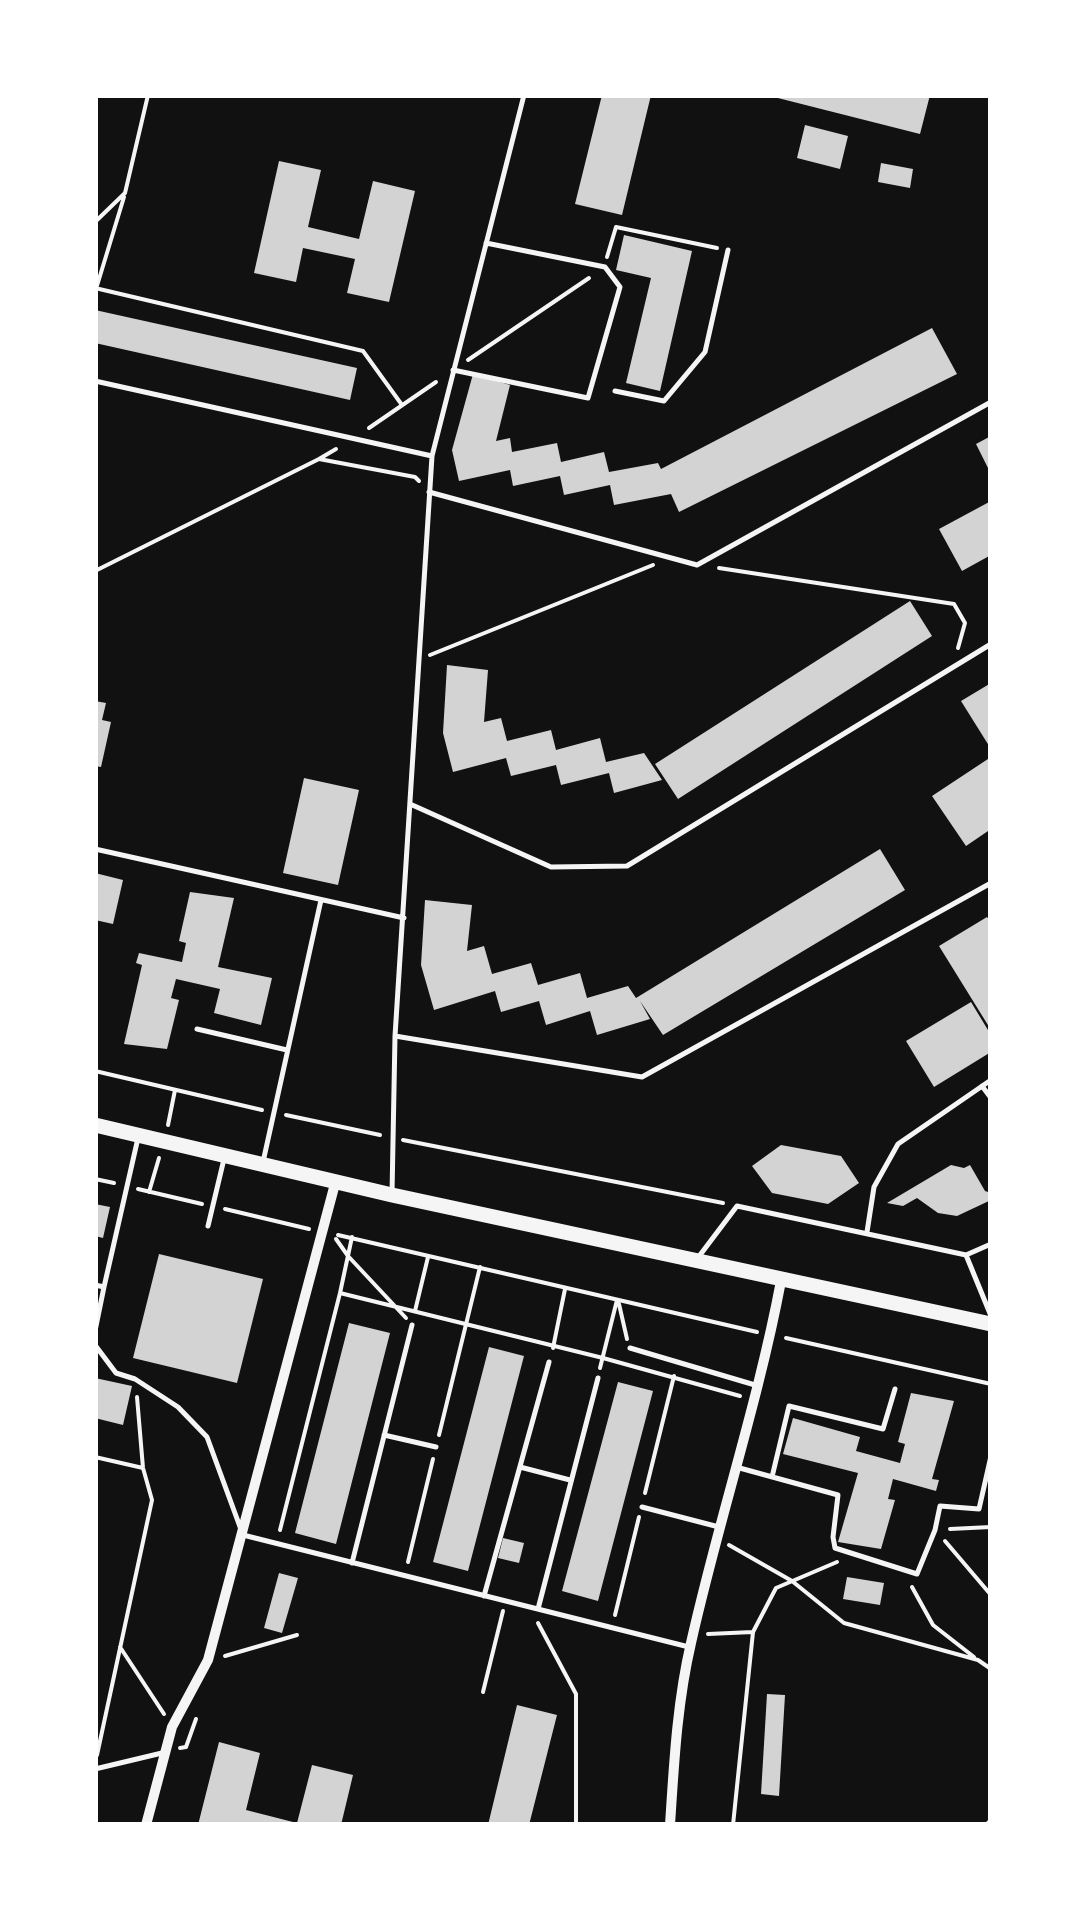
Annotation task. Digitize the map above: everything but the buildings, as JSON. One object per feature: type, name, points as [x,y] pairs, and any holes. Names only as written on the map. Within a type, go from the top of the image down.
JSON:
[{"type":"main road","points":[[95,1125],[781,1281],[991,1320]]},
{"type":"street","points":[[146,1825],[172,1727],[208,1660],[336,1180]]},
{"type":"street","points":[[670,1825],[676,1732],[690,1647],[771,1335],[781,1281]]},
{"type":"lane","points":[[392,1195],[395,1036],[432,456],[524,95]]},
{"type":"lane","points":[[454,370],[588,398],[620,287],[605,266],[486,243]]},
{"type":"lane","points":[[615,391],[664,402],[705,352],[728,250]]},
{"type":"lane","points":[[95,381],[432,456]]},
{"type":"lane","points":[[428,492],[697,565],[991,402]]},
{"type":"lane","points":[[410,804],[551,867],[627,866],[991,644]]},
{"type":"lane","points":[[95,849],[404,918]]},
{"type":"lane","points":[[395,1036],[642,1077],[991,883]]},
{"type":"lane","points":[[263,1164],[321,900]]},
{"type":"lane","points":[[197,1029],[286,1050]]},
{"type":"lane","points":[[867,1232],[874,1187],[898,1144],[991,1080]]},
{"type":"lane","points":[[982,1086],[991,1098]]},
{"type":"lane","points":[[95,1331],[139,1135]]},
{"type":"lane","points":[[208,1226],[225,1156]]},
{"type":"lane","points":[[694,1262],[737,1206],[966,1255],[991,1244]]},
{"type":"lane","points":[[966,1255],[991,1320]]},
{"type":"lane","points":[[95,1285],[104,1287]]},
{"type":"lane","points":[[352,1564],[412,1326]]},
{"type":"lane","points":[[95,1346],[116,1373],[178,1407],[207,1437],[243,1535],[690,1647]]},
{"type":"lane","points":[[630,1348],[758,1386]]},
{"type":"lane","points":[[484,1596],[549,1362]]},
{"type":"lane","points":[[538,1609],[598,1378]]},
{"type":"lane","points":[[772,1477],[789,1406],[883,1429],[895,1389]]},
{"type":"lane","points":[[384,1435],[436,1447]]},
{"type":"lane","points":[[736,1467],[838,1495],[835,1548],[917,1574],[940,1506],[979,1510],[991,1456]]},
{"type":"lane","points":[[520,1467],[571,1480]]},
{"type":"lane","points":[[642,1506],[718,1532]]},
{"type":"lane","points":[[95,1767],[165,1752]]},
{"type":"path","points":[[148,95],[125,193],[96,288],[362,352],[402,406]]},
{"type":"path","points":[[95,222],[125,193]]},
{"type":"path","points":[[605,266],[616,226],[728,250]]},
{"type":"path","points":[[95,571],[318,459],[415,477],[428,492]]},
{"type":"path","points":[[419,659],[672,558]]},
{"type":"path","points":[[697,565],[954,604],[965,624],[952,667]]},
{"type":"path","points":[[95,1071],[392,1138],[737,1206]]},
{"type":"path","points":[[95,1179],[324,1232]]},
{"type":"path","points":[[412,1326],[333,1234],[991,1384]]},
{"type":"path","points":[[276,1544],[352,1237]]},
{"type":"path","points":[[412,1326],[428,1255]]},
{"type":"path","points":[[404,1576],[480,1267]]},
{"type":"path","points":[[549,1362],[566,1287]]},
{"type":"path","points":[[340,1292],[740,1396]]},
{"type":"path","points":[[618,1300],[630,1348]]},
{"type":"path","points":[[598,1378],[618,1300]]},
{"type":"path","points":[[95,1767],[152,1500],[143,1468],[135,1380]]},
{"type":"path","points":[[95,1458],[143,1468]]},
{"type":"path","points":[[935,1530],[991,1527]]},
{"type":"path","points":[[935,1530],[991,1595]]},
{"type":"path","points":[[718,1532],[794,1582],[844,1623],[978,1660]]},
{"type":"path","points":[[733,1825],[754,1632],[776,1588],[853,1554]]},
{"type":"path","points":[[903,1570],[933,1625],[991,1670]]},
{"type":"path","points":[[483,1692],[505,1601]]},
{"type":"path","points":[[527,1607],[576,1694],[576,1825]]},
{"type":"path","points":[[693,1634],[754,1632]]},
{"type":"path","points":[[208,1660],[298,1635]]},
{"type":"path","points":[[120,1648],[172,1727]]},
{"type":"path","points":[[986,1825],[991,1820]]}]
